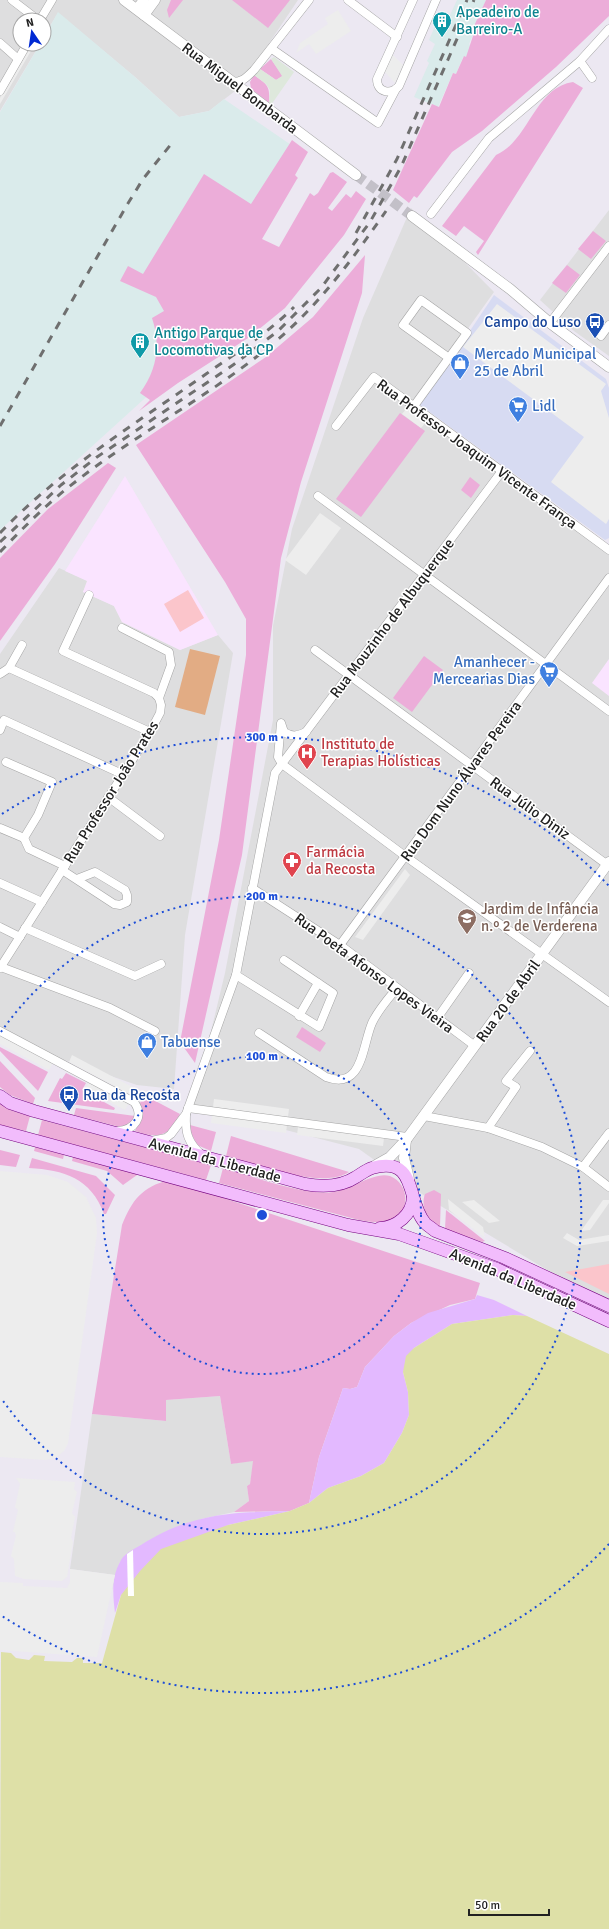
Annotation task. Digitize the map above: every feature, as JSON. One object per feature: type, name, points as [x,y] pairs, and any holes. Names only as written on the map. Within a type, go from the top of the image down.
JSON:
[{"type":"main road","name":"Avenida da Liberdade","points":[[0,1096],[20,1107],[316,1186],[329,1186],[347,1182],[369,1169],[389,1166],[397,1168],[409,1179],[413,1197],[425,1224],[435,1231],[505,1258],[609,1306]]},
{"type":"main road","name":"Avenida da Liberdade","points":[[0,1131],[368,1229],[399,1234],[497,1269],[609,1321]]},
{"type":"main road","name":"Avenida da Liberdade","points":[[368,1229],[388,1227],[402,1220],[409,1212],[413,1197]]},
{"type":"street","points":[[12,0],[28,12]]},
{"type":"street","points":[[44,12],[52,0]]},
{"type":"street","name":"Rua Miguel Bombarda","points":[[124,0],[356,175]]},
{"type":"street","points":[[141,12],[144,0]]},
{"type":"street","points":[[141,12],[155,0]]},
{"type":"street","points":[[231,82],[240,82],[245,79],[272,49],[309,0]]},
{"type":"street","points":[[348,0],[397,37]]},
{"type":"street","points":[[396,89],[386,92],[380,90],[377,84],[377,79],[413,0]]},
{"type":"street","points":[[272,49],[378,123],[396,89],[436,0]]},
{"type":"street","points":[[432,214],[489,138],[580,61],[609,29]]},
{"type":"street","points":[[0,43],[18,59]]},
{"type":"street","points":[[0,90],[22,52]]},
{"type":"street","points":[[580,61],[592,78]]},
{"type":"street","points":[[245,79],[244,84],[246,93]]},
{"type":"street","points":[[412,216],[510,289],[550,323],[608,367]]},
{"type":"street","points":[[550,323],[609,246]]},
{"type":"street","points":[[414,406],[449,358],[467,333],[421,300],[403,324],[449,358]]},
{"type":"street","points":[[601,336],[609,325]]},
{"type":"street","name":"Rua Professor Joaquim Vicente França","points":[[336,426],[374,377],[609,550]]},
{"type":"street","name":"Rua Mouzinho de Albuquerque","points":[[187,1111],[236,975],[275,773],[502,471]]},
{"type":"street","points":[[318,496],[609,711]]},
{"type":"street","name":"Rua Dom Nuno Álvares Pereira","points":[[340,945],[609,578]]},
{"type":"street","points":[[89,595],[63,651],[154,692],[159,698]]},
{"type":"street","name":"Rua Professor João Prates","points":[[0,968],[150,732],[160,713],[159,698],[171,665],[170,652],[165,648],[122,628]]},
{"type":"street","points":[[0,674],[9,668],[22,645]]},
{"type":"street","name":"Rua Júlio Diniz","points":[[315,650],[608,864]]},
{"type":"street","points":[[9,668],[150,732]]},
{"type":"street","points":[[0,730],[4,720],[122,774]]},
{"type":"street","points":[[306,732],[297,736],[290,736],[284,732],[281,723],[278,757],[282,764],[405,856],[609,1002]]},
{"type":"street","points":[[6,762],[52,782],[38,815],[24,838]]},
{"type":"street","points":[[108,797],[160,836]]},
{"type":"street","points":[[0,828],[24,838],[29,849],[64,868],[77,879],[114,904],[120,905],[127,902],[125,890],[95,872],[77,879]]},
{"type":"street","name":"Rua 20 de Abril","points":[[369,1169],[390,1156],[406,1139],[608,864]]},
{"type":"street","points":[[0,883],[42,902]]},
{"type":"street","name":"Rua Poeta Afonso Lopes Vieira","points":[[252,888],[340,945],[475,1046]]},
{"type":"street","points":[[0,927],[20,936]]},
{"type":"street","points":[[25,928],[135,976],[161,964]]},
{"type":"street","points":[[236,975],[299,1016],[319,1027],[333,993],[284,960]]},
{"type":"street","points":[[0,968],[110,1008],[155,1031]]},
{"type":"street","points":[[438,1017],[469,973]]},
{"type":"street","points":[[299,1016],[318,983]]},
{"type":"street","points":[[259,1033],[326,1077],[332,1079],[347,1078],[357,1069],[376,1015],[397,988]]},
{"type":"street","points":[[0,1030],[134,1102],[138,1112],[136,1124],[128,1130],[112,1132]]},
{"type":"street","points":[[488,1128],[516,1087],[506,1081],[530,1051]]},
{"type":"street","points":[[187,1111],[406,1139],[404,1158],[409,1179]]},
{"type":"street","points":[[148,1142],[166,1138],[171,1134],[187,1111]]},
{"type":"street","points":[[187,1111],[187,1138],[194,1148],[205,1157]]},
{"type":"street","points":[[424,1116],[488,1128],[542,1148],[583,1167],[609,1187]]},
{"type":"street","points":[[583,1167],[609,1133]]},
{"type":"shaded area","points":[[0,0],[298,0],[239,88],[209,111],[179,117],[135,77],[58,13],[52,23],[52,12],[12,12],[12,52],[35,52],[0,111]]},
{"type":"shaded area","points":[[171,0],[183,0],[169,18],[167,10]]},
{"type":"shaded area","points":[[232,0],[290,0],[268,28]]},
{"type":"shaded area","points":[[457,0],[486,0],[474,26],[476,27],[469,44],[471,46],[466,57],[463,57],[456,74],[453,73],[438,107],[414,97],[429,63],[427,61],[435,44],[429,40],[439,17],[445,20],[447,14],[450,15]]},
{"type":"shaded area","points":[[486,0],[609,0],[609,16],[556,67],[482,131],[452,152],[417,198],[414,196],[409,203],[393,190],[432,104],[439,107],[453,73],[456,74],[464,56],[466,57],[476,27],[474,26]]},
{"type":"shaded area","points":[[338,10],[351,31],[316,54],[309,44],[296,53],[300,43],[328,24],[325,18]]},
{"type":"shaded area","points":[[58,12],[135,77],[179,117],[209,111],[224,99],[300,151],[176,370],[0,530],[0,112],[35,52],[52,52],[52,23]]},
{"type":"shaded area","points":[[27,52],[30,52],[0,104],[0,98]]},
{"type":"shaded area","points":[[392,54],[403,65],[395,83],[384,71]]},
{"type":"shaded area","points":[[274,57],[294,72],[271,105],[269,103],[270,90],[266,84],[254,75],[260,69],[276,80],[282,76],[271,59]]},
{"type":"shaded area","points":[[271,59],[283,76],[276,80],[260,69]]},
{"type":"shaded area","points":[[254,75],[267,86],[269,103],[251,89],[250,82]]},
{"type":"shaded area","points":[[573,82],[583,88],[478,255],[476,252],[484,241],[464,226],[456,236],[442,226],[496,155],[507,148],[516,139],[540,104],[549,94],[560,86]]},
{"type":"shaded area","points":[[292,140],[308,152],[295,175],[298,178],[262,239],[279,247],[310,193],[314,196],[318,193],[330,173],[333,172],[347,182],[328,208],[332,211],[346,194],[351,198],[356,191],[366,199],[344,235],[285,308],[248,338],[178,383],[139,411],[150,400],[140,393],[154,366],[156,357],[157,348],[155,328],[152,318],[164,311],[156,297],[120,281],[128,266],[143,274],[204,174],[251,204]]},
{"type":"shaded area","points":[[411,208],[494,292],[412,407],[609,554],[609,1307],[429,1199],[359,1149],[193,1106],[225,973],[273,720],[273,626],[292,529],[363,318]]},
{"type":"shaded area","points":[[609,210],[609,356],[574,331],[540,300]]},
{"type":"shaded area","points":[[593,231],[606,241],[591,259],[578,249]]},
{"type":"shaded area","points":[[365,255],[362,293],[301,482],[281,558],[242,855],[195,1063],[180,1042],[219,840],[246,655],[246,619],[225,582],[136,445],[266,357],[313,317]]},
{"type":"shaded area","points":[[567,265],[580,275],[566,293],[552,283]]},
{"type":"shaded area","points":[[494,295],[606,379],[609,388],[609,538],[605,540],[420,405]]},
{"type":"shaded area","points":[[497,304],[606,384],[601,391],[609,418],[609,519],[606,524],[551,482],[584,437],[463,347]]},
{"type":"shaded area","points":[[407,408],[426,422],[421,428],[402,414]]},
{"type":"shaded area","points":[[400,413],[425,431],[361,517],[336,499]]},
{"type":"shaded area","points":[[108,463],[116,468],[55,564],[0,641],[0,558],[48,509]]},
{"type":"shaded area","points":[[125,476],[218,635],[180,650],[122,622],[114,606],[83,592],[87,581],[65,571]]},
{"type":"shaded area","points":[[470,477],[480,485],[471,498],[461,490]]},
{"type":"shaded area","points":[[320,513],[341,528],[306,575],[285,560]]},
{"type":"shaded area","points":[[59,568],[88,581],[83,592],[114,606],[122,622],[180,650],[218,635],[233,653],[185,935],[174,1089],[137,1085],[0,1038],[0,654]]},
{"type":"shaded area","points":[[188,590],[204,618],[180,632],[164,604]]},
{"type":"shaded area","points":[[190,649],[220,656],[205,715],[175,707]]},
{"type":"shaded area","points":[[424,656],[443,670],[412,712],[393,698]]},
{"type":"shaded area","points":[[609,659],[609,696],[592,683]]},
{"type":"shaded area","points":[[405,869],[410,875],[363,940],[355,937]]},
{"type":"shaded area","points":[[302,1027],[326,1043],[320,1052],[296,1037]]},
{"type":"shaded area","points":[[0,1035],[53,1063],[49,1070],[0,1044]]},
{"type":"shaded area","points":[[0,1047],[48,1072],[38,1091],[0,1051]]},
{"type":"shaded area","points":[[72,1055],[136,1089],[133,1096],[69,1062]]},
{"type":"shaded area","points":[[0,1061],[35,1098],[33,1104],[10,1095],[0,1087]]},
{"type":"shaded area","points":[[66,1073],[86,1083],[82,1090],[115,1108],[114,1110],[48,1101],[60,1078],[62,1079]]},
{"type":"shaded area","points":[[89,1082],[129,1103],[125,1110],[85,1089]]},
{"type":"shaded area","points":[[144,1095],[180,1114],[176,1122],[167,1132],[150,1135],[135,1131],[142,1117],[140,1103]]},
{"type":"shaded area","points":[[214,1099],[289,1109],[288,1117],[213,1107]]},
{"type":"shaded area","points":[[0,1104],[10,1110],[30,1116],[26,1131],[0,1125]]},
{"type":"shaded area","points":[[76,1108],[135,1116],[131,1124],[120,1127],[74,1115]]},
{"type":"shaded area","points":[[212,1115],[287,1125],[286,1133],[211,1123]]},
{"type":"shaded area","points":[[42,1120],[211,1165],[206,1180],[38,1135]]},
{"type":"shaded area","points":[[190,1125],[216,1132],[211,1151],[197,1145],[191,1133]]},
{"type":"shaded area","points":[[298,1127],[384,1138],[383,1146],[297,1135]]},
{"type":"shaded area","points":[[231,1136],[349,1172],[337,1177],[306,1177],[289,1174],[226,1156]]},
{"type":"shaded area","points":[[35,1147],[64,1155],[63,1159],[34,1151]]},
{"type":"shaded area","points":[[0,1150],[20,1155],[16,1167],[0,1165]]},
{"type":"shaded area","points":[[73,1157],[137,1175],[123,1185],[107,1171],[72,1161]]},
{"type":"shaded area","points":[[32,1158],[96,1176],[115,1195],[106,1214],[104,1214],[92,1192],[84,1184],[65,1174],[29,1168]]},
{"type":"shaded area","points":[[223,1168],[294,1188],[321,1192],[340,1191],[370,1178],[384,1175],[390,1176],[400,1183],[403,1188],[405,1194],[404,1206],[398,1216],[389,1221],[379,1222],[359,1220],[219,1183]]},
{"type":"shaded area","points":[[0,1171],[47,1175],[68,1182],[86,1197],[96,1218],[97,1233],[68,1443],[64,1451],[57,1457],[46,1460],[0,1457]]},
{"type":"shaded area","points":[[169,1180],[480,1283],[475,1299],[450,1305],[411,1323],[394,1336],[365,1367],[357,1387],[350,1389],[343,1388],[319,1457],[309,1503],[290,1511],[234,1512],[249,1501],[247,1486],[250,1484],[253,1461],[231,1464],[220,1396],[166,1400],[166,1421],[92,1414],[122,1225],[130,1208],[139,1196],[152,1186]]},
{"type":"shaded area","points":[[434,1190],[441,1194],[440,1227],[432,1221],[424,1209],[425,1194]]},
{"type":"shaded area","points":[[448,1199],[483,1227],[485,1238],[449,1210]]},
{"type":"shaded area","points":[[474,1200],[500,1221],[489,1223],[462,1202]]},
{"type":"shaded area","points":[[603,1200],[609,1200],[609,1203],[590,1230],[581,1231]]},
{"type":"shaded area","points":[[446,1210],[485,1241],[482,1242],[445,1229]]},
{"type":"shaded area","points":[[567,1233],[579,1240],[609,1235],[609,1241],[577,1246],[563,1238]]},
{"type":"shaded area","points":[[609,1264],[609,1294],[565,1272]]},
{"type":"shaded area","points":[[513,1315],[527,1316],[609,1354],[609,1929],[0,1929],[1,1652],[11,1653],[16,1658],[29,1660],[34,1655],[45,1656],[44,1661],[72,1662],[77,1658],[83,1658],[83,1663],[102,1663],[121,1595],[140,1571],[161,1549],[228,1525],[290,1511],[309,1503],[328,1488],[361,1476],[384,1463],[402,1433],[409,1415],[408,1392],[403,1372],[406,1356],[414,1348],[452,1324]]},
{"type":"shaded area","points":[[220,1396],[231,1464],[254,1460],[250,1484],[247,1486],[249,1501],[234,1512],[201,1519],[120,1562],[112,1591],[115,1575],[70,1569],[92,1414],[166,1421],[166,1400]]},
{"type":"shaded area","points":[[16,1478],[75,1482],[74,1489],[77,1492],[72,1513],[75,1517],[71,1538],[73,1542],[67,1577],[62,1581],[24,1579],[15,1576],[14,1559],[11,1556],[16,1536],[15,1532],[13,1532],[18,1510],[15,1507],[20,1484]]},
{"type":"shaded area","points":[[70,1569],[115,1575],[97,1657],[0,1650],[0,1582],[23,1583],[23,1586],[67,1588],[70,1582]]},
{"type":"sand","points":[[477,1295],[494,1300],[527,1316],[513,1315],[452,1324],[414,1348],[403,1372],[408,1392],[409,1415],[402,1433],[384,1463],[361,1476],[328,1488],[309,1503],[319,1457],[343,1388],[350,1389],[357,1387],[365,1367],[394,1336],[411,1323],[428,1313],[475,1299]]},
{"type":"sand","points":[[290,1511],[228,1525],[121,1595],[115,1613],[113,1594],[114,1581],[121,1559],[132,1550],[159,1534],[177,1526],[212,1516],[249,1512]]},
{"type":"pier","points":[[133,1550],[134,1596],[128,1596],[127,1554]]},
{"type":"tunnel","points":[[356,175],[412,216]]},
{"type":"railway","points":[[356,233],[397,159],[467,0]]},
{"type":"railway","points":[[0,542],[61,485],[97,457],[233,365],[278,331],[321,288],[370,222],[401,167],[474,0]]},
{"type":"railway","points":[[0,426],[127,205],[143,179],[172,143]]},
{"type":"railway","points":[[0,552],[65,490],[115,453],[220,383],[270,346],[287,331],[333,283],[386,211]]},
{"type":"railway","points":[[0,533],[23,510],[73,468],[252,342],[294,307]]},
{"type":"place","name":"Apeadeiro de Barreiro-A","points":[[442,38]]},
{"type":"place","name":"Campo do Luso","points":[[595,339]]},
{"type":"place","name":"Antigo Parque de Locomotivas da CP","points":[[140,359]]},
{"type":"place","name":"Mercado Municipal 25 de Abril","points":[[460,380]]},
{"type":"place","name":"Lidl","points":[[518,423]]},
{"type":"place","name":"Amanhecer - Mercearias Dias","points":[[549,688]]},
{"type":"place","name":"Instituto de Terapias Holísticas","points":[[307,770]]},
{"type":"place","name":"Farmácia da Recosta","points":[[292,878]]},
{"type":"place","name":"Jardim de Infância n.º 2 de Verderena","points":[[467,935]]},
{"type":"place","name":"Tabuense","points":[[147,1059]]},
{"type":"place","name":"Rua da Recosta","points":[[69,1112]]}]
